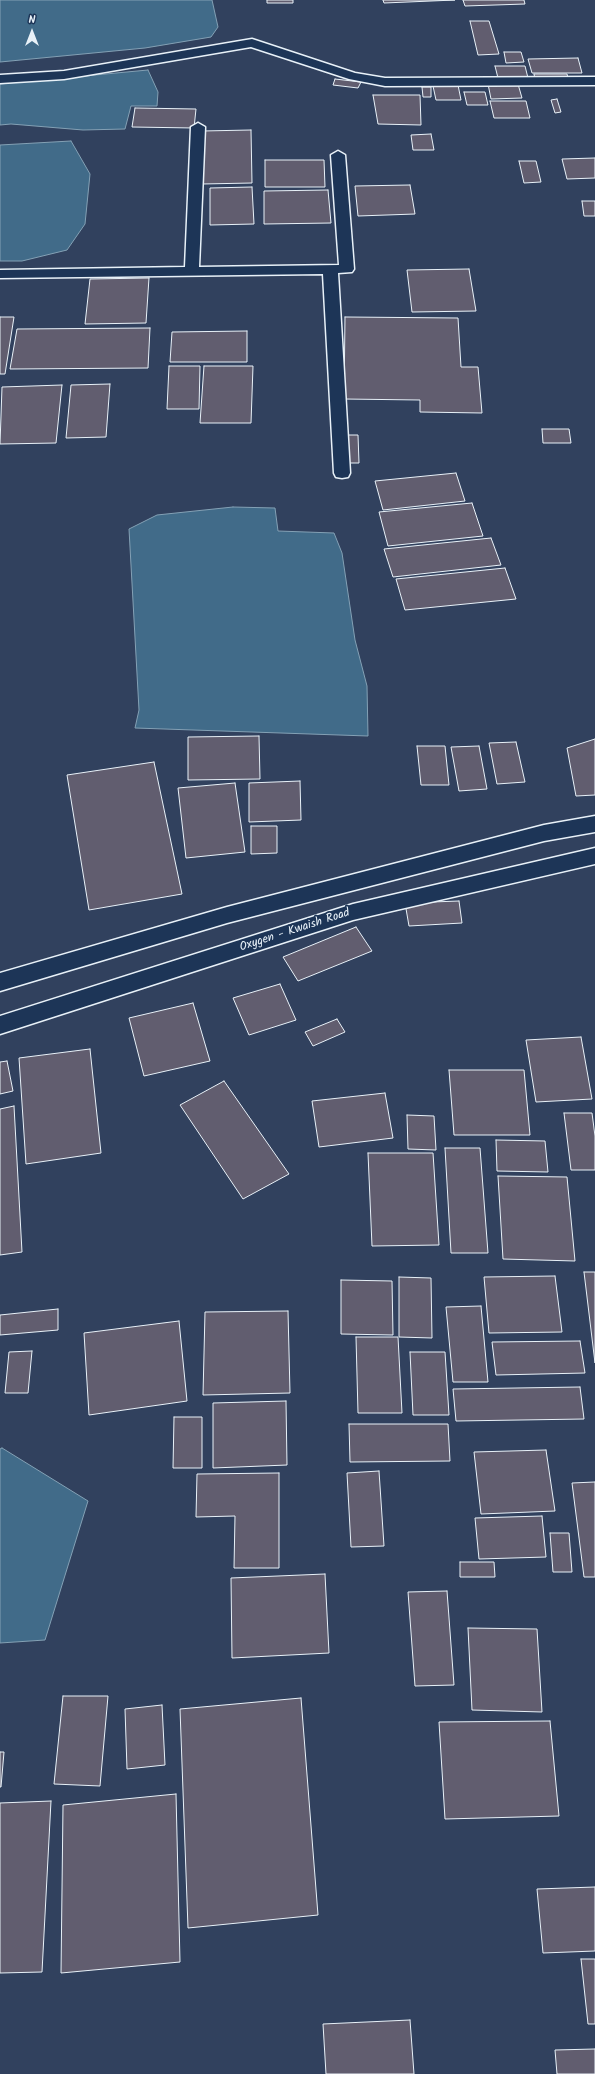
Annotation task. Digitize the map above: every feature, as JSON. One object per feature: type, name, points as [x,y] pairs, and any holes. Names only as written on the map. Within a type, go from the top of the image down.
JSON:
[{"type":"street","points":[[0,79],[64,75],[252,42],[353,76],[385,82],[595,80]]},
{"type":"street","points":[[192,272],[198,126]]},
{"type":"street","points":[[0,274],[347,269],[338,155]]},
{"type":"street","points":[[330,269],[342,473]]},
{"type":"street","points":[[0,982],[227,915],[544,833],[595,824]]},
{"type":"street","name":"Oxygen - Kwaish Road","points":[[0,1025],[353,912],[595,856]]},
{"type":"water","points":[[0,0],[212,0],[218,27],[211,37],[145,48],[0,62]]},
{"type":"water","points":[[148,70],[158,92],[157,106],[131,106],[125,129],[83,130],[11,124],[0,125],[0,84]]},
{"type":"water","points":[[71,141],[90,174],[85,224],[67,250],[22,261],[0,261],[0,145]]},
{"type":"water","points":[[233,507],[275,508],[278,531],[334,533],[342,553],[355,640],[367,686],[368,736],[135,728],[139,710],[129,529],[157,515]]},
{"type":"water","points":[[2,1448],[88,1501],[45,1640],[0,1643],[0,1449]]},
{"type":"building","points":[[267,0],[293,0],[293,3],[267,3]]},
{"type":"building","points":[[383,0],[455,0],[384,3]]},
{"type":"building","points":[[463,0],[524,0],[525,4],[465,6]]},
{"type":"building","points":[[470,21],[489,21],[499,54],[478,55]]},
{"type":"building","points":[[504,52],[521,52],[524,62],[506,63]]},
{"type":"building","points":[[578,58],[582,73],[532,73],[528,59]]},
{"type":"building","points":[[495,66],[525,66],[528,78],[498,78]]},
{"type":"building","points":[[534,74],[567,74],[568,78],[535,79]]},
{"type":"building","points":[[335,79],[361,82],[358,88],[333,85]]},
{"type":"building","points":[[488,84],[518,84],[522,98],[491,99]]},
{"type":"building","points":[[458,85],[461,100],[436,100],[433,86]]},
{"type":"building","points":[[422,87],[431,87],[431,97],[423,97]]},
{"type":"building","points":[[464,92],[485,92],[488,105],[467,105]]},
{"type":"building","points":[[373,95],[420,95],[421,125],[378,124]]},
{"type":"building","points":[[557,99],[561,112],[555,113],[551,100]]},
{"type":"building","points":[[490,101],[526,101],[530,118],[494,118]]},
{"type":"building","points":[[135,108],[196,109],[194,128],[132,127]]},
{"type":"building","points":[[251,130],[252,183],[202,184],[202,131]]},
{"type":"building","points":[[431,134],[434,150],[413,150],[411,135]]},
{"type":"building","points":[[595,158],[595,178],[567,179],[562,159]]},
{"type":"building","points":[[265,160],[324,160],[325,187],[265,187]]},
{"type":"building","points":[[519,161],[536,161],[541,182],[524,183]]},
{"type":"building","points":[[410,185],[415,214],[358,216],[355,186]]},
{"type":"building","points":[[252,187],[254,224],[210,225],[210,188]]},
{"type":"building","points":[[328,190],[331,223],[264,224],[264,191]]},
{"type":"building","points":[[582,201],[595,201],[595,216],[584,216]]},
{"type":"building","points":[[469,269],[476,311],[412,312],[407,270]]},
{"type":"building","points":[[149,278],[146,323],[85,324],[90,279]]},
{"type":"building","points":[[0,317],[14,317],[5,374],[0,374]]},
{"type":"building","points":[[345,317],[458,318],[461,367],[478,367],[482,413],[420,412],[420,400],[344,399]]},
{"type":"building","points":[[150,328],[148,368],[10,369],[17,329]]},
{"type":"building","points":[[247,331],[247,362],[170,362],[172,332]]},
{"type":"building","points":[[169,366],[200,366],[199,409],[167,409]]},
{"type":"building","points":[[204,366],[253,366],[251,423],[200,423]]},
{"type":"building","points":[[110,384],[106,437],[66,438],[71,385]]},
{"type":"building","points":[[62,385],[56,443],[0,444],[2,387]]},
{"type":"building","points":[[542,429],[569,429],[571,443],[543,443]]},
{"type":"building","points":[[345,435],[358,435],[359,463],[346,463]]},
{"type":"building","points":[[456,473],[465,501],[383,510],[375,481]]},
{"type":"building","points":[[472,503],[483,536],[388,546],[379,512]]},
{"type":"building","points":[[491,538],[501,565],[393,577],[384,549]]},
{"type":"building","points":[[505,568],[516,599],[405,610],[396,579]]},
{"type":"building","points":[[259,736],[260,779],[188,780],[188,737]]},
{"type":"building","points":[[595,739],[595,795],[576,796],[567,748]]},
{"type":"building","points":[[516,742],[525,782],[497,784],[489,743]]},
{"type":"building","points":[[417,746],[445,746],[449,785],[421,785]]},
{"type":"building","points":[[479,746],[487,789],[459,791],[451,747]]},
{"type":"building","points":[[154,762],[182,894],[89,910],[67,775]]},
{"type":"building","points":[[300,781],[301,820],[249,822],[249,783]]},
{"type":"building","points":[[235,783],[245,852],[186,858],[178,788]]},
{"type":"building","points":[[251,826],[277,826],[277,853],[251,854]]},
{"type":"building","points":[[459,901],[462,923],[409,926],[405,903]]},
{"type":"building","points":[[356,927],[372,951],[298,981],[283,957]]},
{"type":"building","points":[[280,984],[296,1020],[249,1035],[233,998]]},
{"type":"building","points":[[193,1003],[210,1061],[144,1076],[129,1018]]},
{"type":"building","points":[[337,1019],[345,1032],[313,1046],[305,1032]]},
{"type":"building","points":[[581,1037],[592,1099],[536,1102],[526,1040]]},
{"type":"building","points":[[90,1049],[101,1153],[26,1164],[19,1058]]},
{"type":"building","points":[[7,1061],[13,1091],[0,1094],[0,1062]]},
{"type":"building","points":[[449,1070],[524,1070],[530,1135],[454,1135]]},
{"type":"building","points":[[224,1081],[289,1174],[243,1199],[180,1105]]},
{"type":"building","points":[[385,1093],[393,1138],[319,1147],[312,1101]]},
{"type":"building","points":[[14,1106],[22,1252],[0,1255],[0,1109]]},
{"type":"building","points":[[564,1113],[592,1113],[595,1136],[595,1170],[571,1170]]},
{"type":"building","points":[[407,1115],[434,1116],[436,1150],[408,1149]]},
{"type":"building","points":[[496,1140],[545,1141],[548,1172],[497,1171]]},
{"type":"building","points":[[445,1148],[480,1148],[488,1253],[451,1253]]},
{"type":"building","points":[[368,1153],[433,1153],[439,1245],[372,1246]]},
{"type":"building","points":[[498,1176],[567,1177],[575,1261],[503,1259]]},
{"type":"building","points":[[584,1272],[595,1272],[595,1363]]},
{"type":"building","points":[[555,1276],[562,1332],[489,1333],[484,1277]]},
{"type":"building","points":[[399,1277],[431,1278],[432,1338],[399,1337]]},
{"type":"building","points":[[341,1280],[392,1281],[393,1335],[341,1334]]},
{"type":"building","points":[[481,1306],[488,1382],[453,1382],[446,1307]]},
{"type":"building","points":[[58,1309],[58,1330],[0,1335],[0,1315]]},
{"type":"building","points":[[288,1311],[290,1393],[203,1395],[205,1312]]},
{"type":"building","points":[[179,1321],[187,1401],[89,1415],[84,1333]]},
{"type":"building","points":[[356,1337],[398,1337],[402,1413],[358,1413]]},
{"type":"building","points":[[580,1341],[585,1373],[496,1375],[492,1342]]},
{"type":"building","points":[[32,1351],[28,1393],[5,1393],[9,1352]]},
{"type":"building","points":[[410,1352],[445,1352],[449,1415],[413,1415]]},
{"type":"building","points":[[580,1387],[584,1419],[456,1421],[453,1389]]},
{"type":"building","points":[[286,1401],[287,1465],[213,1468],[213,1403]]},
{"type":"building","points":[[174,1417],[202,1417],[202,1468],[173,1468]]},
{"type":"building","points":[[349,1424],[448,1424],[450,1461],[350,1462]]},
{"type":"building","points":[[546,1450],[555,1511],[481,1514],[474,1452]]},
{"type":"building","points":[[379,1471],[384,1546],[351,1547],[347,1473]]},
{"type":"building","points":[[279,1473],[279,1568],[234,1568],[235,1516],[196,1517],[197,1474]]},
{"type":"building","points":[[595,1482],[595,1577],[584,1577],[572,1483]]},
{"type":"building","points":[[542,1516],[546,1557],[479,1559],[475,1518]]},
{"type":"building","points":[[550,1533],[569,1533],[572,1572],[553,1572]]},
{"type":"building","points":[[460,1562],[494,1562],[495,1577],[460,1577]]},
{"type":"building","points":[[325,1574],[329,1653],[232,1658],[231,1578]]},
{"type":"building","points":[[447,1591],[454,1685],[415,1686],[408,1592]]},
{"type":"building","points":[[468,1628],[537,1629],[542,1712],[472,1710]]},
{"type":"building","points":[[63,1696],[108,1696],[100,1786],[54,1784]]},
{"type":"building","points":[[301,1698],[318,1915],[188,1928],[180,1709]]},
{"type":"building","points":[[162,1705],[165,1765],[127,1769],[125,1709]]},
{"type":"building","points":[[550,1721],[559,1816],[445,1819],[439,1722]]},
{"type":"building","points":[[0,1752],[4,1752],[1,1787],[0,1787]]},
{"type":"building","points":[[176,1794],[180,1962],[61,1973],[63,1805]]},
{"type":"building","points":[[51,1801],[42,1972],[0,1973],[0,1803]]},
{"type":"building","points":[[595,1887],[595,1951],[543,1953],[537,1889]]},
{"type":"building","points":[[581,1959],[595,1959],[595,2024],[588,2024]]},
{"type":"building","points":[[410,2020],[414,2074],[326,2074],[323,2024]]},
{"type":"building","points":[[595,2049],[595,2074],[557,2074],[555,2050]]}]
